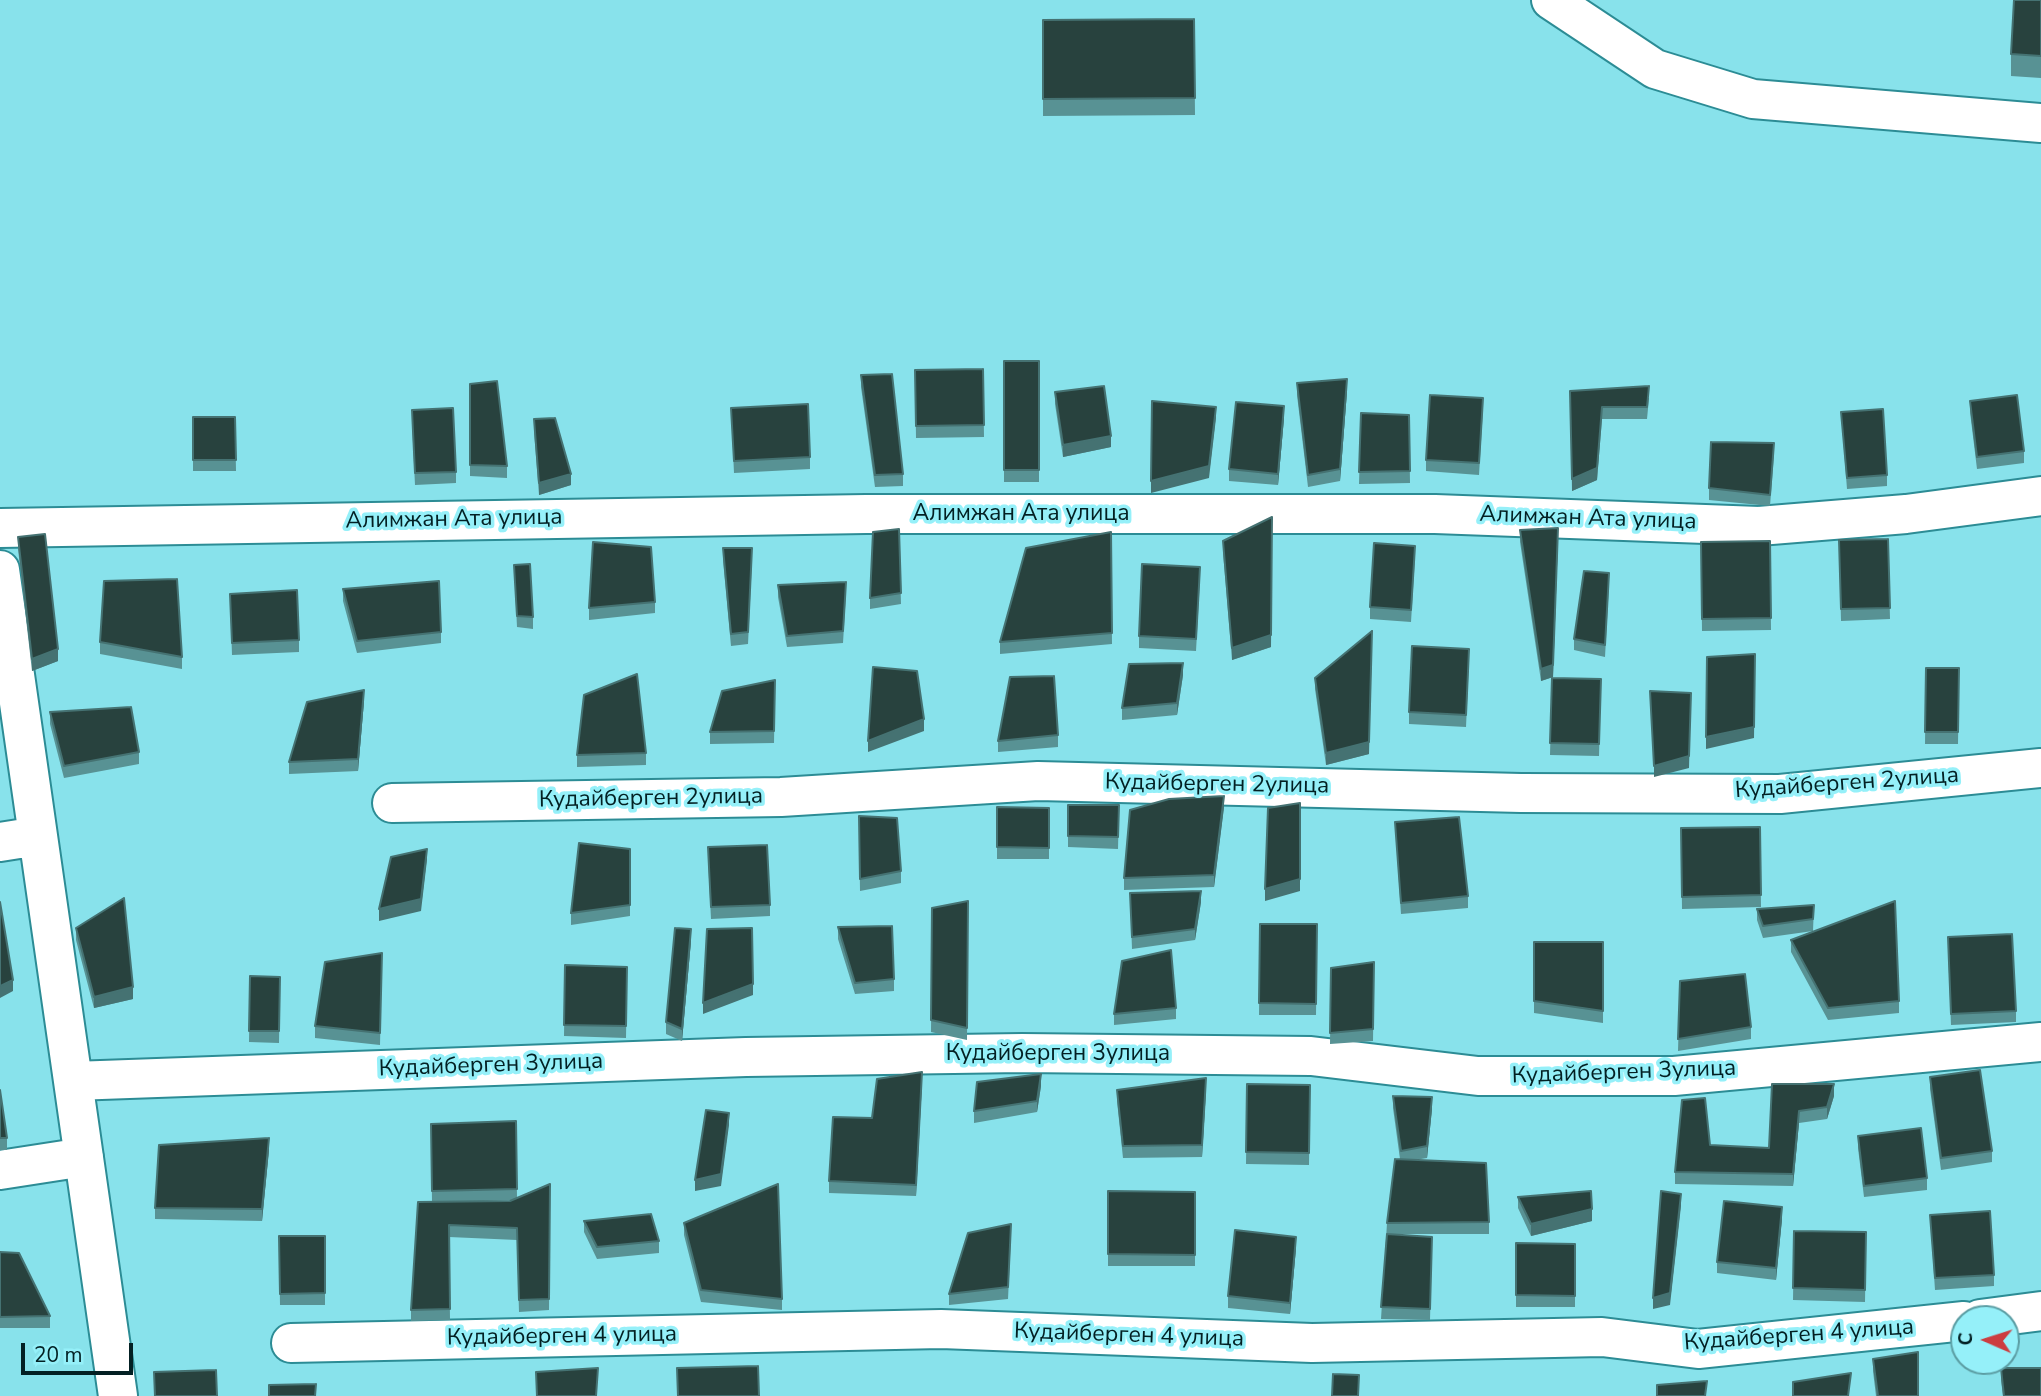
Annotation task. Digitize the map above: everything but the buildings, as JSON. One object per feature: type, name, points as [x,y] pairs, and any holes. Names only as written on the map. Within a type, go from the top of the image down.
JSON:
[{"type":"street","points":[[1552,0],[1655,69],[1753,99],[2041,124]]},
{"type":"street","name":"Алимжан Ата улица","points":[[0,528],[894,514],[1435,514],[1759,526],[1906,514],[2041,496]]},
{"type":"street","points":[[0,570],[118,1396]]},
{"type":"street","name":"Кудайберген 2улица","points":[[392,803],[781,797],[1038,781],[1521,793],[1780,794],[2041,768]]},
{"type":"street","points":[[0,842],[38,836]]},
{"type":"street","name":"Кудайберген 3улица","points":[[72,1080],[746,1057],[1022,1052],[1311,1056],[1478,1076],[1674,1076],[2041,1042]]},
{"type":"street","points":[[0,1170],[84,1157]]},
{"type":"street","points":[[2020,1314],[2041,1311]]},
{"type":"street","name":"Кудайберген 4 улица","points":[[291,1343],[941,1329],[1312,1343],[1602,1337],[1698,1349],[1950,1322]]}]
